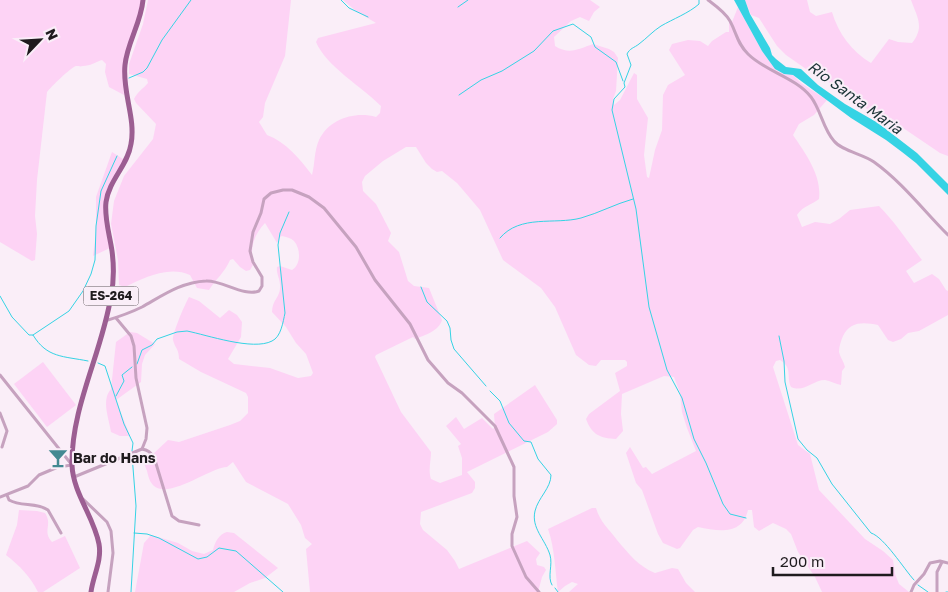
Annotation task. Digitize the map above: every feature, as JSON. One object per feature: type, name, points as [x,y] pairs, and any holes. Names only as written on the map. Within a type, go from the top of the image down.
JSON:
[{"type":"main road","name":"ES-264","points":[[91,592],[99,560],[99,545],[91,518],[74,477],[72,465],[75,435],[82,404],[111,298],[114,269],[106,204],[110,186],[131,145],[130,119],[125,90],[125,63],[143,0]]},
{"type":"street","points":[[708,0],[730,20],[738,43],[748,54],[765,68],[793,82],[810,96],[826,130],[836,144],[875,163],[904,188],[948,235]]},
{"type":"street","points":[[105,321],[140,308],[172,289],[196,283],[208,281],[248,292],[259,291],[262,286],[262,277],[251,256],[250,250],[253,232],[261,213],[264,199],[271,193],[283,190],[292,190],[310,197],[324,208],[356,247],[375,280],[410,324],[428,360],[448,383],[462,393],[495,426],[514,467],[514,496],[517,517],[512,534],[512,546],[526,577],[539,592]]},
{"type":"street","points":[[116,318],[128,332],[134,346],[137,386],[147,428],[146,439],[142,449]]},
{"type":"street","points":[[0,374],[72,465]]},
{"type":"street","points":[[0,413],[7,431],[2,447]]},
{"type":"street","points":[[74,477],[142,449],[150,451],[154,457],[172,516],[179,521],[192,522],[199,525]]},
{"type":"street","points":[[0,498],[28,486],[36,477],[48,471],[72,465]]},
{"type":"street","points":[[7,494],[9,500],[18,504],[36,505],[45,508],[61,533]]},
{"type":"street","points":[[82,499],[107,522],[111,531],[113,553],[108,592]]},
{"type":"street","points":[[936,592],[937,572],[942,562]]},
{"type":"street","points":[[911,592],[930,563],[948,563]]},
{"type":"shaded area","points":[[0,0],[142,0],[123,80],[124,95],[109,87],[105,72],[106,64],[102,60],[88,65],[73,67],[47,92],[37,180],[35,260],[32,261],[0,242]]},
{"type":"shaded area","points":[[148,0],[291,0],[285,56],[265,103],[263,117],[259,122],[267,135],[286,147],[312,175],[317,144],[329,127],[343,118],[360,115],[376,117],[380,113],[381,106],[336,68],[321,51],[316,42],[318,38],[376,23],[356,11],[343,0],[590,0],[600,7],[594,12],[589,21],[580,17],[571,21],[554,37],[555,46],[569,51],[593,44],[614,52],[618,58],[616,91],[613,99],[614,105],[620,100],[634,73],[637,75],[637,99],[648,118],[644,155],[647,177],[649,178],[655,150],[662,130],[663,95],[668,85],[685,75],[669,50],[672,44],[688,40],[700,41],[708,46],[712,41],[729,32],[729,21],[732,22],[738,7],[762,51],[776,70],[784,74],[793,75],[801,83],[827,100],[814,115],[799,124],[793,135],[812,165],[819,190],[819,199],[805,207],[797,215],[802,227],[815,222],[830,224],[850,210],[879,206],[922,260],[906,271],[914,283],[932,274],[939,279],[948,291],[948,315],[919,331],[908,333],[901,339],[893,342],[888,340],[878,325],[863,323],[849,328],[843,336],[839,348],[845,367],[842,371],[841,385],[825,380],[800,388],[791,387],[788,369],[784,363],[780,360],[776,361],[773,367],[798,445],[810,454],[819,490],[865,539],[893,560],[899,584],[909,592],[822,592],[815,577],[798,552],[791,534],[786,529],[773,523],[759,531],[754,527],[752,510],[748,510],[745,518],[735,528],[713,530],[698,527],[693,530],[680,548],[677,549],[663,543],[642,490],[636,483],[626,453],[630,447],[643,468],[646,467],[652,474],[696,451],[682,412],[680,393],[674,377],[664,376],[622,394],[621,414],[623,431],[616,439],[597,435],[591,429],[586,419],[589,414],[620,391],[615,373],[627,366],[627,362],[625,360],[601,360],[596,366],[589,365],[576,355],[555,307],[541,288],[503,260],[480,210],[457,183],[442,171],[437,172],[432,169],[416,147],[406,147],[383,161],[365,176],[362,182],[363,191],[376,204],[391,233],[388,241],[399,252],[408,281],[414,286],[429,288],[442,320],[438,327],[431,332],[415,339],[413,337],[375,357],[401,412],[431,452],[431,479],[440,483],[462,475],[462,458],[458,446],[461,444],[446,426],[456,417],[464,429],[482,418],[493,429],[495,427],[494,414],[535,385],[557,420],[557,424],[548,432],[467,472],[475,482],[475,488],[472,493],[421,512],[420,524],[423,530],[447,550],[459,569],[527,541],[540,553],[536,559],[537,565],[544,567],[546,570],[538,592],[310,592],[306,549],[312,544],[305,538],[301,525],[288,504],[246,482],[233,462],[227,467],[172,488],[161,489],[153,485],[143,460],[153,454],[168,440],[179,442],[230,425],[240,421],[248,413],[248,397],[246,393],[201,372],[179,359],[173,337],[189,297],[199,301],[220,318],[229,310],[237,315],[242,322],[241,337],[228,359],[234,364],[270,368],[298,378],[311,376],[313,373],[306,354],[272,312],[273,304],[280,291],[277,267],[280,266],[292,270],[295,268],[299,257],[298,248],[293,240],[284,236],[280,237],[277,243],[265,223],[253,242],[253,265],[250,270],[246,271],[233,259],[230,260],[209,290],[197,288],[190,275],[174,271],[156,274],[125,287],[119,285],[118,260],[111,224],[114,201],[124,176],[153,139],[156,124],[134,99],[148,83],[147,79],[129,74],[129,64],[143,24]]},
{"type":"shaded area","points":[[745,0],[807,0],[810,12],[816,16],[832,12],[838,27],[852,48],[871,63],[889,39],[912,43],[916,37],[919,22],[911,0],[948,0],[948,156],[940,153],[884,115],[870,111],[837,87],[786,55],[777,46],[759,18],[751,15]]},
{"type":"shaded area","points":[[112,152],[126,161],[115,182],[108,203],[106,224],[110,248],[93,256],[96,233],[96,197]]},
{"type":"shaded area","points":[[130,332],[137,333],[155,344],[145,355],[142,364],[141,382],[116,400],[130,436],[120,436],[111,432],[106,409],[106,398],[111,389],[116,342]]},
{"type":"shaded area","points":[[43,362],[76,405],[47,427],[14,384]]},
{"type":"shaded area","points":[[592,508],[596,508],[605,525],[639,563],[655,573],[672,568],[678,569],[686,583],[695,592],[569,592],[578,584],[572,582],[558,592],[548,529]]},
{"type":"shaded area","points":[[19,510],[45,513],[48,521],[49,538],[52,542],[65,536],[80,568],[43,592],[38,592],[32,581],[6,555],[17,525]]},
{"type":"shaded area","points":[[227,532],[234,533],[278,568],[265,578],[250,583],[234,592],[135,592],[144,543],[151,535],[178,543],[192,551],[204,554],[213,550],[218,539]]},
{"type":"water","points":[[734,0],[745,0],[750,14],[776,59],[786,67],[801,69],[818,85],[845,104],[878,123],[917,153],[948,184],[948,195],[916,163],[886,140],[851,118],[793,75],[784,74],[775,69],[762,51]]},
{"type":"waterway","points":[[129,78],[143,72],[147,68],[162,40],[191,0]]},
{"type":"waterway","points":[[341,0],[349,8],[368,17]]},
{"type":"waterway","points":[[458,7],[468,0]]},
{"type":"waterway","points":[[699,0],[699,4],[695,7],[655,30],[628,52],[631,65],[624,83],[625,87],[614,99],[612,110],[636,209],[649,307],[667,370],[682,398],[694,439],[723,504],[730,514],[746,518]]},
{"type":"waterway","points":[[459,95],[481,80],[502,71],[534,51],[553,31],[573,24],[591,37],[595,47],[616,62],[623,81]]},
{"type":"waterway","points":[[33,335],[69,311],[83,291],[91,274],[95,260],[96,226],[101,191],[117,156]]},
{"type":"waterway","points":[[500,238],[517,226],[528,223],[581,218],[633,199]]},
{"type":"waterway","points":[[137,364],[142,350],[152,345],[157,339],[177,332],[187,331],[230,341],[254,344],[264,344],[275,339],[281,329],[285,313],[278,245],[280,233],[289,212]]},
{"type":"waterway","points":[[421,287],[427,302],[447,321],[454,349],[486,386]]},
{"type":"waterway","points":[[0,296],[12,317],[29,335],[33,335],[44,348],[56,355],[88,361]]},
{"type":"waterway","points":[[779,336],[784,361],[785,382],[798,439],[817,458],[832,484],[871,533],[882,540],[914,580]]},
{"type":"waterway","points":[[98,363],[105,366],[124,424],[133,443],[132,451]]},
{"type":"waterway","points":[[116,396],[124,381],[122,375],[132,367]]},
{"type":"waterway","points":[[490,391],[500,401],[509,423],[524,441],[531,442],[538,459],[551,475],[549,484],[537,506],[534,517],[537,528],[550,555],[550,578],[552,585]]},
{"type":"waterway","points":[[131,592],[136,506],[132,455]]},
{"type":"waterway","points":[[134,533],[147,534],[159,538],[198,559],[207,557],[219,548],[236,551],[283,592]]},
{"type":"waterway","points":[[918,585],[928,592]]},
{"type":"waterway","points":[[555,588],[558,592]]},
{"type":"place","name":"Bar do Hans","points":[[58,458]]},
{"type":"water label","name":"Rio Santa Maria","points":[[855,98]]}]
